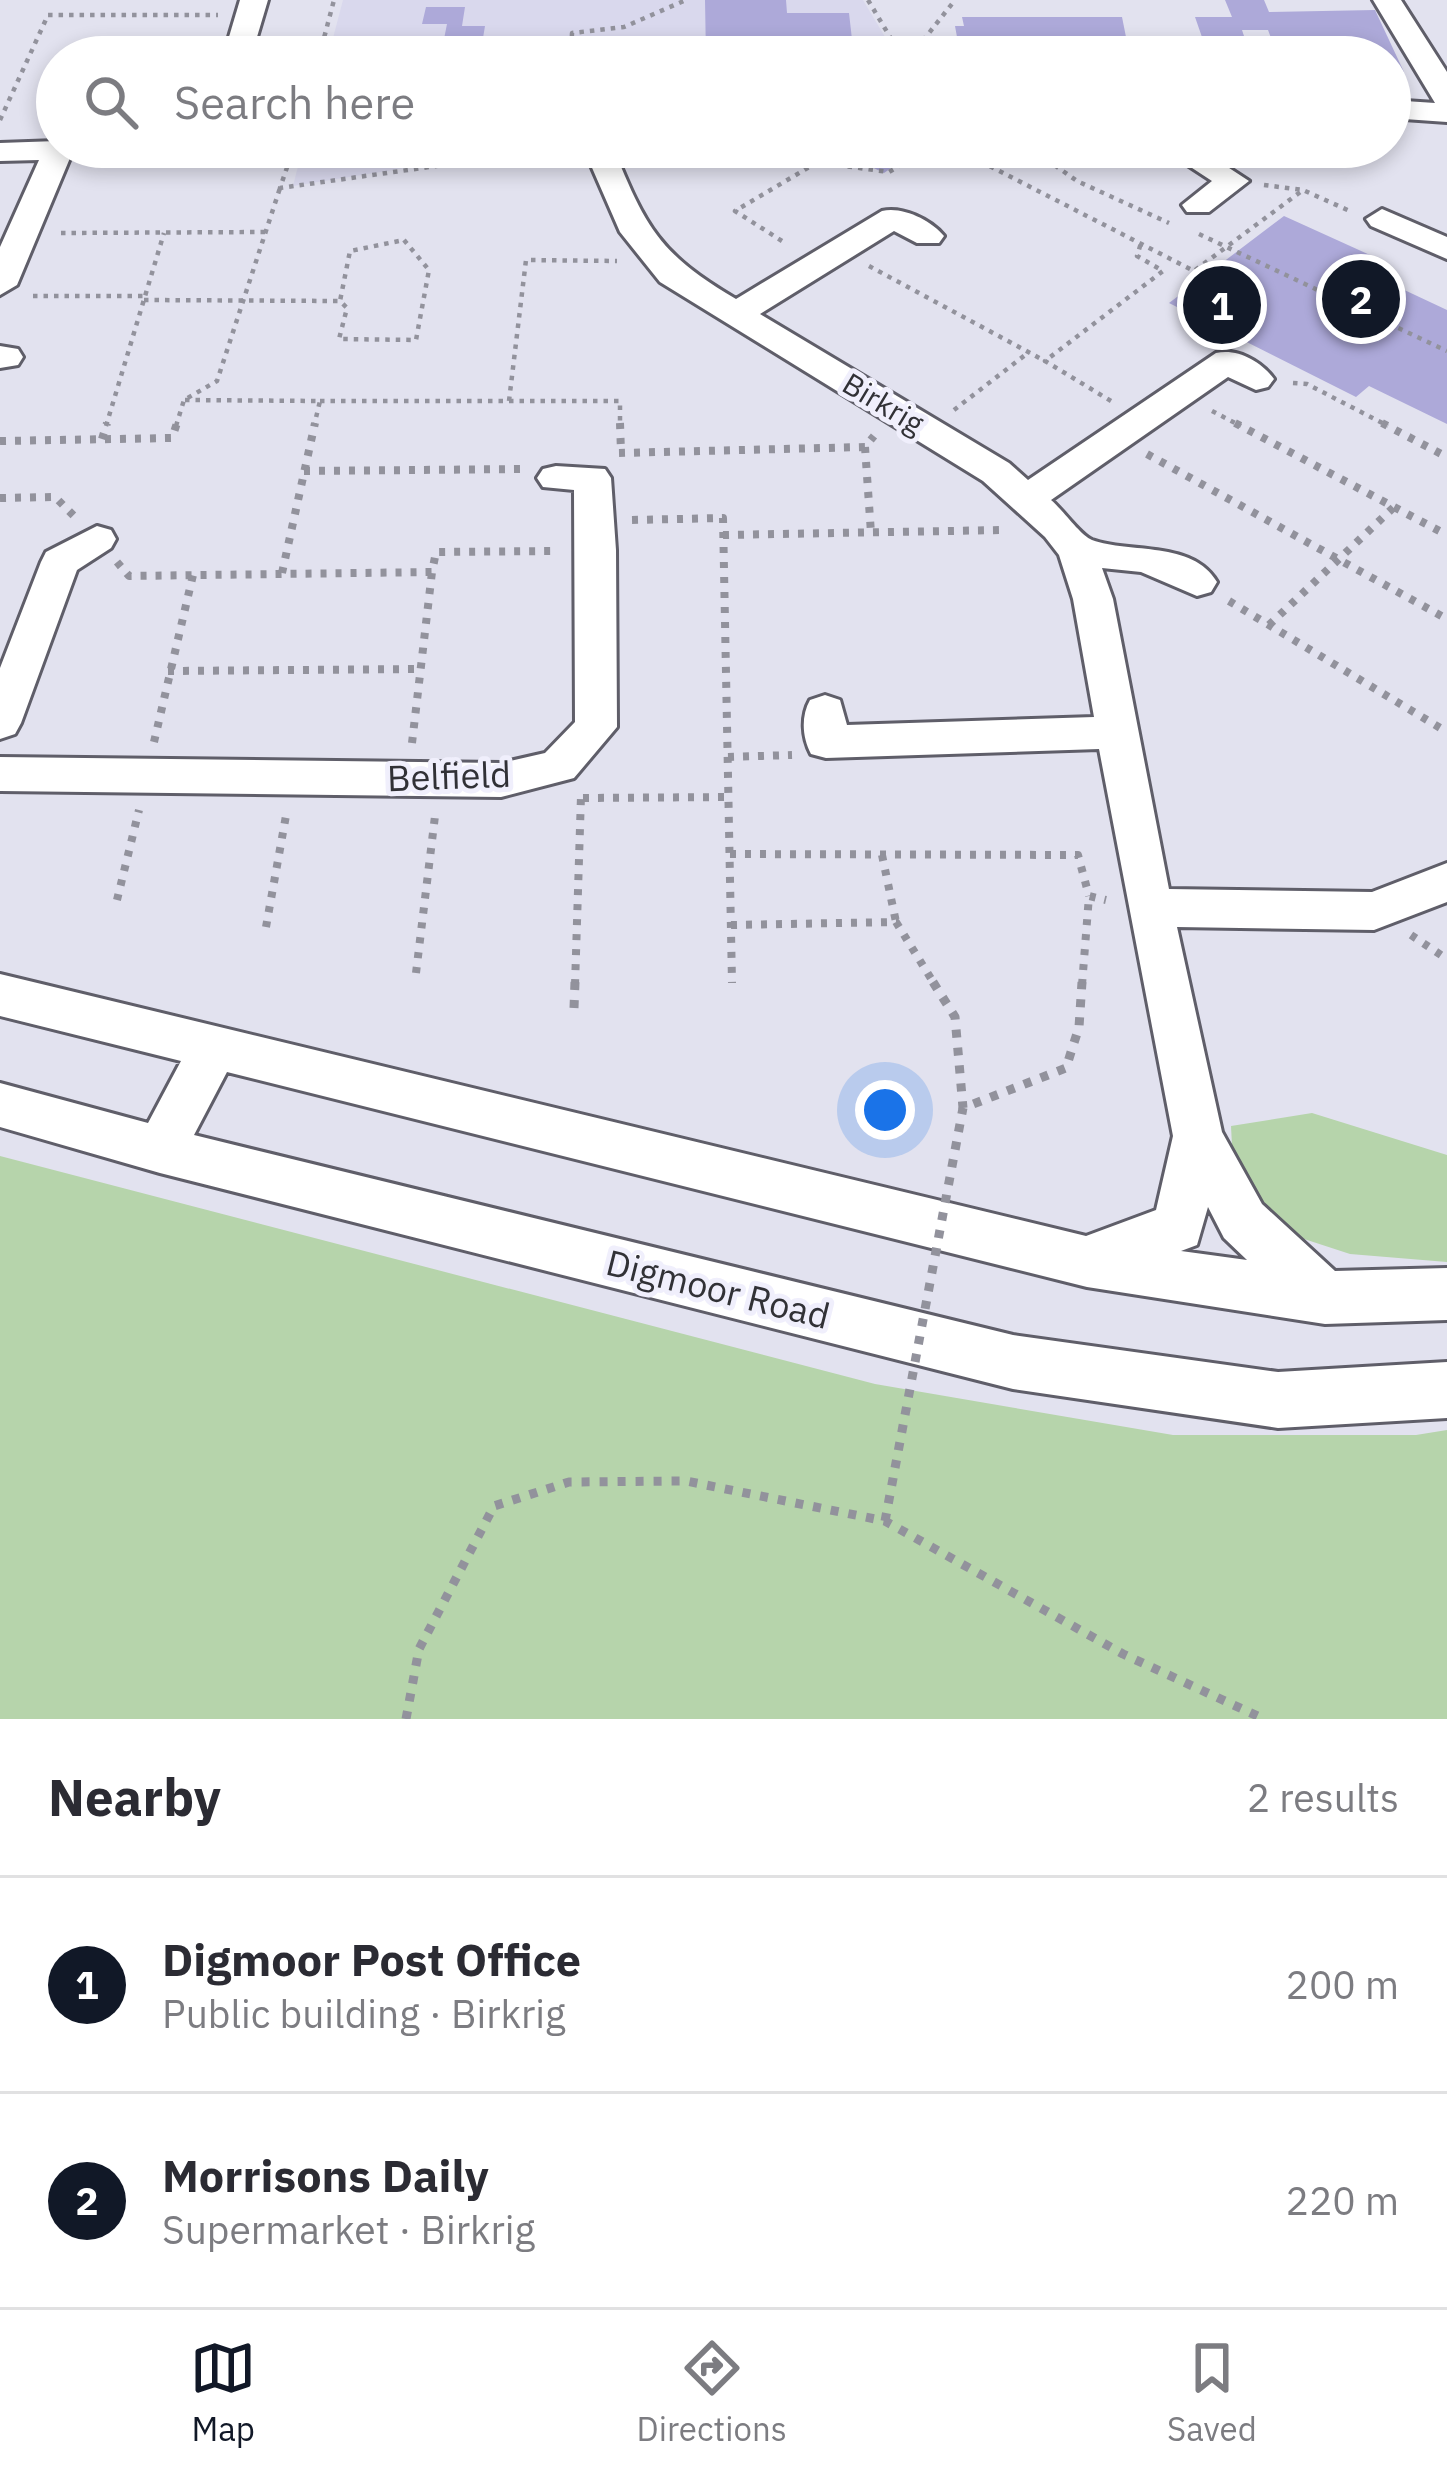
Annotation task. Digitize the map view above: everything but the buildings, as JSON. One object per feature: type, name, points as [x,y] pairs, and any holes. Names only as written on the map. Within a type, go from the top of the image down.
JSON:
[{"type":"street","points":[[1387,0],[1447,99]]},
{"type":"street","points":[[243,36],[252,7]]},
{"type":"street","points":[[1411,110],[1447,113]]},
{"type":"street","points":[[0,152],[36,151]]},
{"type":"street","points":[[10,291],[24,233],[51,168]]},
{"type":"street","name":"Birkrig","points":[[606,168],[627,222],[657,262],[1028,498],[1068,540],[1093,598],[1198,1136],[1243,1221],[1324,1298]]},
{"type":"street","points":[[1191,221],[1233,181],[1211,168]]},
{"type":"street","points":[[734,315],[893,218],[928,236]]},
{"type":"street","points":[[1382,219],[1447,249]]},
{"type":"street","points":[[1028,498],[1228,361],[1256,379]]},
{"type":"street","name":"Belfield","points":[[0,774],[570,782],[596,727],[596,535],[589,469]]},
{"type":"street","points":[[0,723],[60,562],[98,539]]},
{"type":"street","points":[[1068,540],[1148,560],[1197,582]]},
{"type":"street","points":[[826,727],[1118,732]]},
{"type":"street","points":[[1150,908],[1374,911],[1447,882]]},
{"type":"street","points":[[0,995],[1088,1262],[1324,1298],[1447,1294]]},
{"type":"street","points":[[160,1150],[213,1050]]},
{"type":"street","name":"Digmoor Road","points":[[0,1105],[160,1150],[1013,1362],[1278,1400],[1447,1390]]},
{"type":"street","name":"Birkrig","points":[[1088,1262],[1178,1227],[1198,1136]]},
{"type":"path","points":[[325,36],[334,0]]},
{"type":"path","points":[[572,36],[624,27],[686,0]]},
{"type":"path","points":[[868,0],[895,36]]},
{"type":"path","points":[[927,36],[956,5],[955,0]]},
{"type":"path","points":[[39,36],[48,16],[252,7]]},
{"type":"path","points":[[0,120],[36,42]]},
{"type":"path","points":[[0,441],[172,438],[184,400],[217,381],[287,168]]},
{"type":"path","points":[[280,188],[422,168]]},
{"type":"path","points":[[782,241],[734,211],[808,168]]},
{"type":"path","points":[[857,168],[889,172],[896,168]]},
{"type":"path","points":[[994,168],[1195,271],[1303,190],[1356,214],[1382,219]]},
{"type":"path","points":[[1059,168],[1156,220],[1191,221],[1228,246],[1447,351]]},
{"type":"path","points":[[24,233],[265,232]]},
{"type":"path","points":[[102,440],[164,233]]},
{"type":"path","points":[[10,291],[340,301],[347,308],[339,339],[416,340],[429,270],[404,240],[350,251],[340,301]]},
{"type":"path","points":[[1046,361],[1162,271],[1137,256],[1141,243]]},
{"type":"path","points":[[841,251],[1046,361],[1127,428],[1338,559],[1447,619]]},
{"type":"path","points":[[509,401],[526,260],[657,262]]},
{"type":"path","points":[[304,471],[589,469],[865,447],[1029,352]]},
{"type":"path","points":[[1256,379],[1307,384],[1447,457]]},
{"type":"path","points":[[1179,393],[1447,535]]},
{"type":"path","points":[[184,400],[620,401],[589,469]]},
{"type":"path","points":[[282,573],[320,400]]},
{"type":"path","points":[[865,447],[871,533]]},
{"type":"path","points":[[0,498],[55,496],[129,575],[432,572]]},
{"type":"path","points":[[1269,625],[1394,507]]},
{"type":"path","points":[[416,973],[424,779],[421,669],[436,552],[723,518],[732,983]]},
{"type":"path","points":[[723,535],[871,533],[1068,540]]},
{"type":"path","points":[[117,900],[193,574]]},
{"type":"path","points":[[1197,582],[1447,733]]},
{"type":"path","points":[[168,671],[421,669]]},
{"type":"path","points":[[728,757],[791,755],[826,727]]},
{"type":"path","points":[[266,927],[292,779]]},
{"type":"path","points":[[574,1008],[570,782],[729,797]]},
{"type":"path","points":[[730,854],[1078,855],[1089,896],[1079,1027],[1066,1068],[964,1108]]},
{"type":"path","points":[[882,855],[896,922],[955,1018],[964,1108],[885,1521]]},
{"type":"path","points":[[1089,896],[1150,908]]},
{"type":"path","points":[[731,925],[896,922]]},
{"type":"path","points":[[406,1719],[419,1649],[494,1506],[569,1482],[686,1481],[885,1521],[1123,1654],[1264,1719]]},
{"type":"shaded area","points":[[343,0],[863,0],[884,36],[334,36]]},
{"type":"shaded area","points":[[298,168],[406,168],[293,186]]},
{"type":"green space","points":[[1312,1113],[1447,1155],[1447,1262],[1350,1254],[1301,1238],[1259,1208],[1233,1165],[1231,1126]]},
{"type":"green space","points":[[0,1156],[875,1384],[1173,1435],[1416,1435],[1447,1430],[1447,1719],[0,1719]]},
{"type":"place","name":"Morrisons Daily","points":[[1361,299]]},
{"type":"place","name":"Digmoor Post Office","points":[[1222,305]]}]
